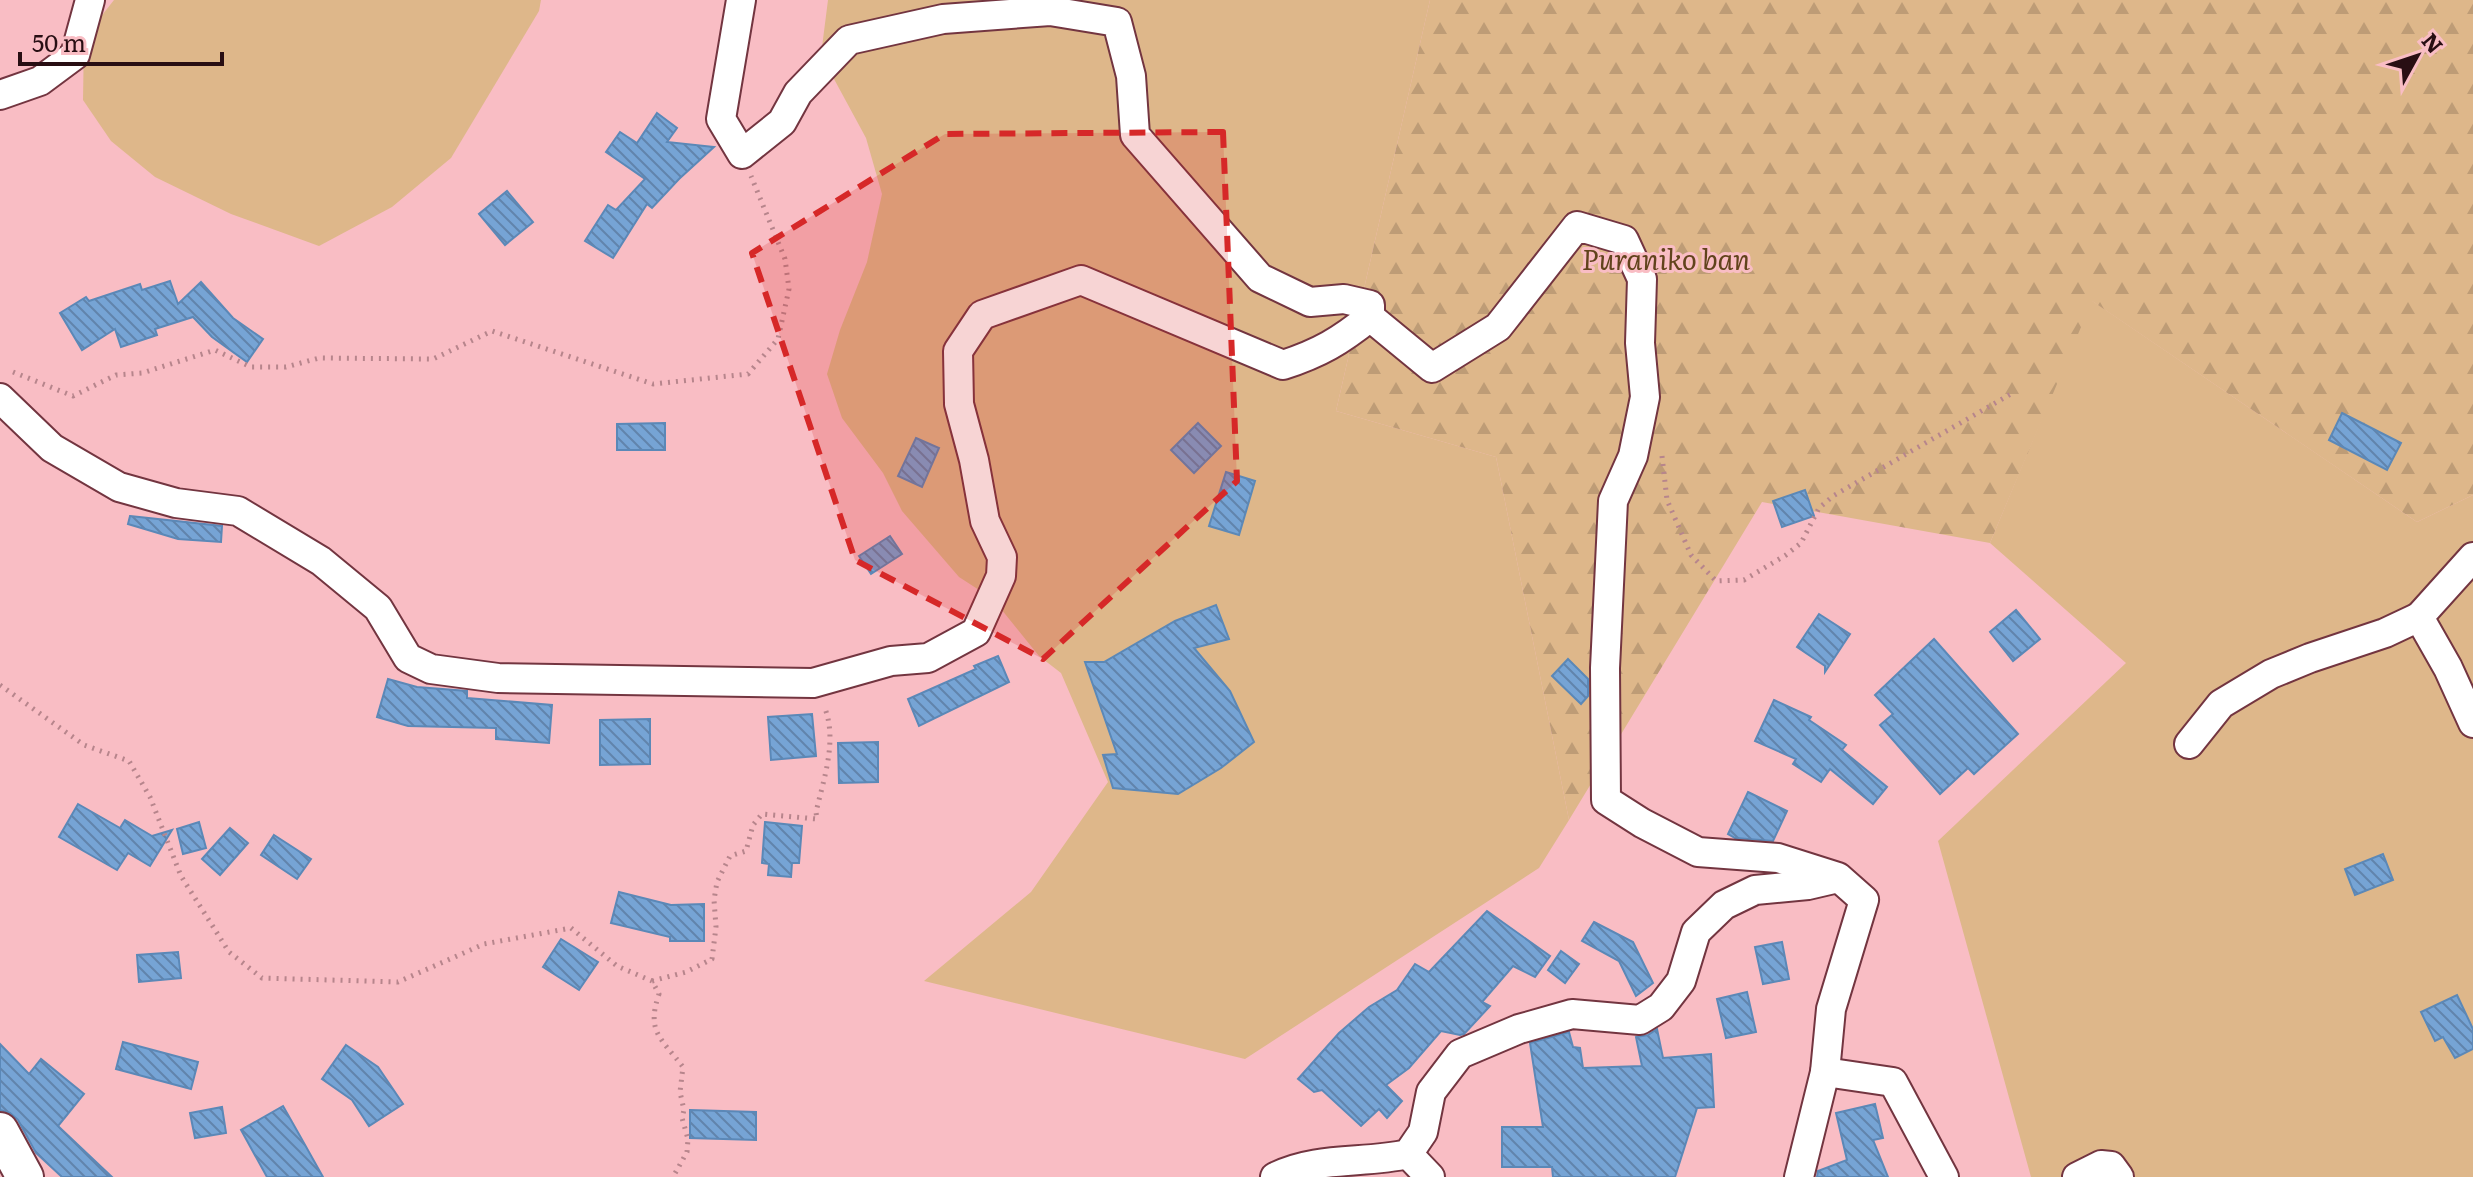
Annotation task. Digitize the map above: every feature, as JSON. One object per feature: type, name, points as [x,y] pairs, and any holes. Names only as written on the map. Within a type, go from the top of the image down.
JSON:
[{"type":"street","points":[[0,95],[40,81],[75,55],[90,0]]},
{"type":"street","points":[[741,0],[721,119],[742,154],[782,122],[798,93],[849,40],[943,19],[1050,11],[1117,22],[1131,76],[1135,135],[1260,278],[1310,302],[1344,299],[1370,305],[1370,317]]},
{"type":"street","points":[[1370,317],[1432,368],[1498,327],[1577,226],[1624,240],[1642,279],[1640,343],[1645,397],[1633,456],[1613,501],[1605,668],[1606,800],[1698,852],[1778,858],[1838,877],[1864,900],[1831,1009],[1825,1072],[1799,1177]]},
{"type":"street","points":[[0,398],[52,448],[119,487],[176,503],[238,511],[321,561],[378,608],[408,658],[431,669],[498,678],[813,683],[891,661],[928,658],[976,632],[993,599],[1001,576],[1002,557],[985,521],[974,460],[959,404],[958,351],[982,315],[1081,280],[1283,365],[1318,353],[1343,339],[1370,317]]},
{"type":"street","points":[[2189,744],[2221,704],[2271,674],[2385,633],[2419,617],[2473,557]]},
{"type":"street","points":[[2419,617],[2448,668],[2473,723]]},
{"type":"street","points":[[1275,1177],[1328,1161],[1387,1159],[1408,1154],[1423,1132],[1431,1092],[1460,1054],[1519,1029],[1572,1014],[1640,1020],[1661,1007],[1681,981],[1696,932],[1724,905],[1755,890],[1808,885],[1838,877]]},
{"type":"street","points":[[1825,1072],[1893,1082],[1944,1177]]},
{"type":"street","points":[[0,1131],[25,1177]]},
{"type":"street","points":[[1408,1154],[1430,1177]]},
{"type":"street","points":[[2077,1177],[2101,1165],[2111,1166],[2119,1177]]},
{"type":"path","points":[[7,370],[73,396],[116,375],[142,373],[215,350],[251,367],[286,367],[319,358],[433,359],[492,331],[653,384],[748,374],[778,339],[789,289],[785,259],[742,154]]},
{"type":"path","points":[[1662,449],[1667,500],[1691,555],[1716,581],[1744,580],[1801,543],[1819,508],[1833,496],[2011,394]]},
{"type":"path","points":[[0,685],[84,745],[129,761],[150,797],[181,876],[229,952],[262,978],[398,982],[484,944],[571,928],[617,966],[652,981],[686,972],[712,959],[717,882],[730,856],[746,851],[753,825],[762,814],[817,819],[828,757],[830,720],[813,683]]},
{"type":"path","points":[[652,981],[659,994],[653,1011],[654,1031],[683,1067],[680,1092],[688,1139],[687,1152],[673,1177]]},
{"type":"highlighted area","points":[[1223,132],[1237,481],[1043,659],[855,560],[752,253],[945,134]]},
{"type":"green space","points":[[114,0],[541,0],[539,11],[451,158],[392,207],[319,246],[231,214],[155,177],[111,141],[83,100],[84,38]]},
{"type":"green space","points":[[828,0],[1430,0],[1336,411],[1496,457],[1569,820],[1539,868],[1245,1059],[924,981],[1031,892],[1108,782],[1061,673],[1039,656],[993,599],[959,577],[902,511],[883,473],[842,418],[827,374],[840,330],[867,262],[882,194],[866,138],[821,55]]},
{"type":"green space","name":"Puraniko ban","points":[[1430,0],[2473,0],[2473,495],[2417,522],[2092,301],[1990,543],[1762,502],[1569,820],[1496,457],[1336,411]]},
{"type":"green space","points":[[2091,300],[2417,522],[2473,495],[2473,1177],[2031,1177],[1938,841],[2126,663],[1990,543]]},
{"type":"building","points":[[657,113],[677,128],[667,142],[714,147],[652,208],[647,204],[613,258],[585,241],[608,205],[616,210],[645,179],[606,152],[620,132],[637,143]]},
{"type":"building","points":[[507,191],[533,222],[505,245],[479,214]]},
{"type":"building","points":[[170,281],[178,304],[201,282],[233,318],[263,339],[247,362],[212,337],[193,317],[155,329],[157,335],[121,347],[115,329],[82,350],[60,313],[86,297],[89,301],[140,284],[142,290]]},
{"type":"building","points":[[2342,413],[2401,443],[2387,470],[2329,440]]},
{"type":"building","points":[[665,423],[665,450],[617,450],[617,424]]},
{"type":"building","points":[[1198,423],[1221,446],[1194,473],[1171,450]]},
{"type":"building","points":[[916,438],[939,448],[922,487],[898,476]]},
{"type":"building","points":[[1226,472],[1255,481],[1239,535],[1209,526]]},
{"type":"building","points":[[1805,490],[1814,516],[1782,527],[1773,501]]},
{"type":"building","points":[[130,516],[222,526],[221,542],[178,539],[128,524]]},
{"type":"building","points":[[890,536],[902,554],[871,574],[859,556]]},
{"type":"building","points":[[1216,605],[1229,639],[1194,648],[1230,691],[1254,742],[1221,768],[1178,794],[1113,788],[1103,755],[1117,754],[1085,662],[1104,662],[1175,621]]},
{"type":"building","points":[[2016,610],[2040,639],[2013,661],[1990,632]]},
{"type":"building","points":[[1819,614],[1850,634],[1825,672],[1825,666],[1797,647]]},
{"type":"building","points":[[1934,639],[2018,734],[1974,774],[1968,768],[1940,794],[1880,725],[1893,714],[1875,695]]},
{"type":"building","points":[[998,656],[1009,682],[919,726],[908,699]]},
{"type":"building","points":[[1568,659],[1588,679],[1588,696],[1581,704],[1552,676]]},
{"type":"building","points":[[388,679],[417,687],[467,691],[467,698],[552,705],[549,743],[496,739],[496,728],[408,726],[377,717]]},
{"type":"building","points":[[1774,700],[1811,717],[1809,720],[1846,745],[1842,750],[1887,787],[1873,804],[1830,769],[1821,782],[1793,764],[1796,759],[1755,741]]},
{"type":"building","points":[[812,714],[816,756],[771,760],[768,717]]},
{"type":"building","points":[[650,719],[650,764],[600,765],[600,720]]},
{"type":"building","points":[[878,742],[878,782],[839,783],[838,743]]},
{"type":"building","points":[[1748,792],[1787,811],[1773,841],[1735,838],[1728,834]]},
{"type":"building","points":[[78,804],[120,828],[125,820],[152,836],[172,830],[150,866],[128,853],[117,870],[59,837]]},
{"type":"building","points":[[199,822],[206,848],[183,854],[177,829]]},
{"type":"building","points":[[765,822],[802,826],[799,863],[792,863],[791,877],[768,875],[769,864],[762,863]]},
{"type":"building","points":[[230,828],[248,843],[220,875],[202,859]]},
{"type":"building","points":[[274,835],[311,859],[297,879],[261,855]]},
{"type":"building","points":[[2383,854],[2393,880],[2355,895],[2345,869]]},
{"type":"building","points":[[619,892],[671,905],[704,904],[704,941],[670,941],[670,937],[611,923]]},
{"type":"building","points":[[1487,911],[1550,956],[1535,977],[1513,966],[1482,1002],[1490,1006],[1464,1034],[1441,1031],[1409,1068],[1386,1085],[1402,1101],[1387,1118],[1379,1109],[1361,1126],[1322,1090],[1314,1092],[1298,1079],[1339,1033],[1369,1007],[1397,990],[1415,964],[1429,972]]},
{"type":"building","points":[[1594,922],[1633,942],[1653,983],[1636,996],[1619,961],[1582,941]]},
{"type":"building","points":[[561,939],[598,962],[579,990],[543,967]]},
{"type":"building","points":[[1782,942],[1789,979],[1763,984],[1755,947]]},
{"type":"building","points":[[1561,951],[1579,964],[1565,983],[1548,970]]},
{"type":"building","points":[[178,952],[181,978],[139,982],[137,955]]},
{"type":"building","points":[[1747,992],[1756,1032],[1726,1038],[1717,999]]},
{"type":"building","points":[[2457,995],[2473,1029],[2473,1049],[2455,1058],[2443,1037],[2435,1041],[2421,1012]]},
{"type":"building","points":[[1657,1029],[1663,1058],[1711,1054],[1714,1107],[1697,1108],[1675,1177],[1553,1177],[1552,1167],[1502,1167],[1502,1127],[1543,1127],[1530,1043],[1569,1032],[1573,1047],[1580,1048],[1583,1068],[1642,1066],[1636,1037],[1648,1035]]},
{"type":"building","points":[[123,1042],[198,1062],[191,1089],[116,1069]]},
{"type":"building","points":[[0,1044],[29,1074],[41,1059],[84,1094],[58,1126],[112,1177],[62,1177],[36,1153],[18,1120],[0,1110]]},
{"type":"building","points":[[346,1045],[378,1067],[403,1104],[369,1126],[352,1100],[322,1079]]},
{"type":"building","points":[[1875,1104],[1883,1138],[1873,1140],[1888,1177],[1817,1177],[1818,1171],[1847,1160],[1836,1113]]},
{"type":"building","points":[[283,1106],[323,1177],[267,1177],[241,1130]]},
{"type":"building","points":[[222,1107],[226,1133],[195,1138],[190,1113]]},
{"type":"building","points":[[690,1110],[756,1112],[756,1140],[690,1138]]}]
